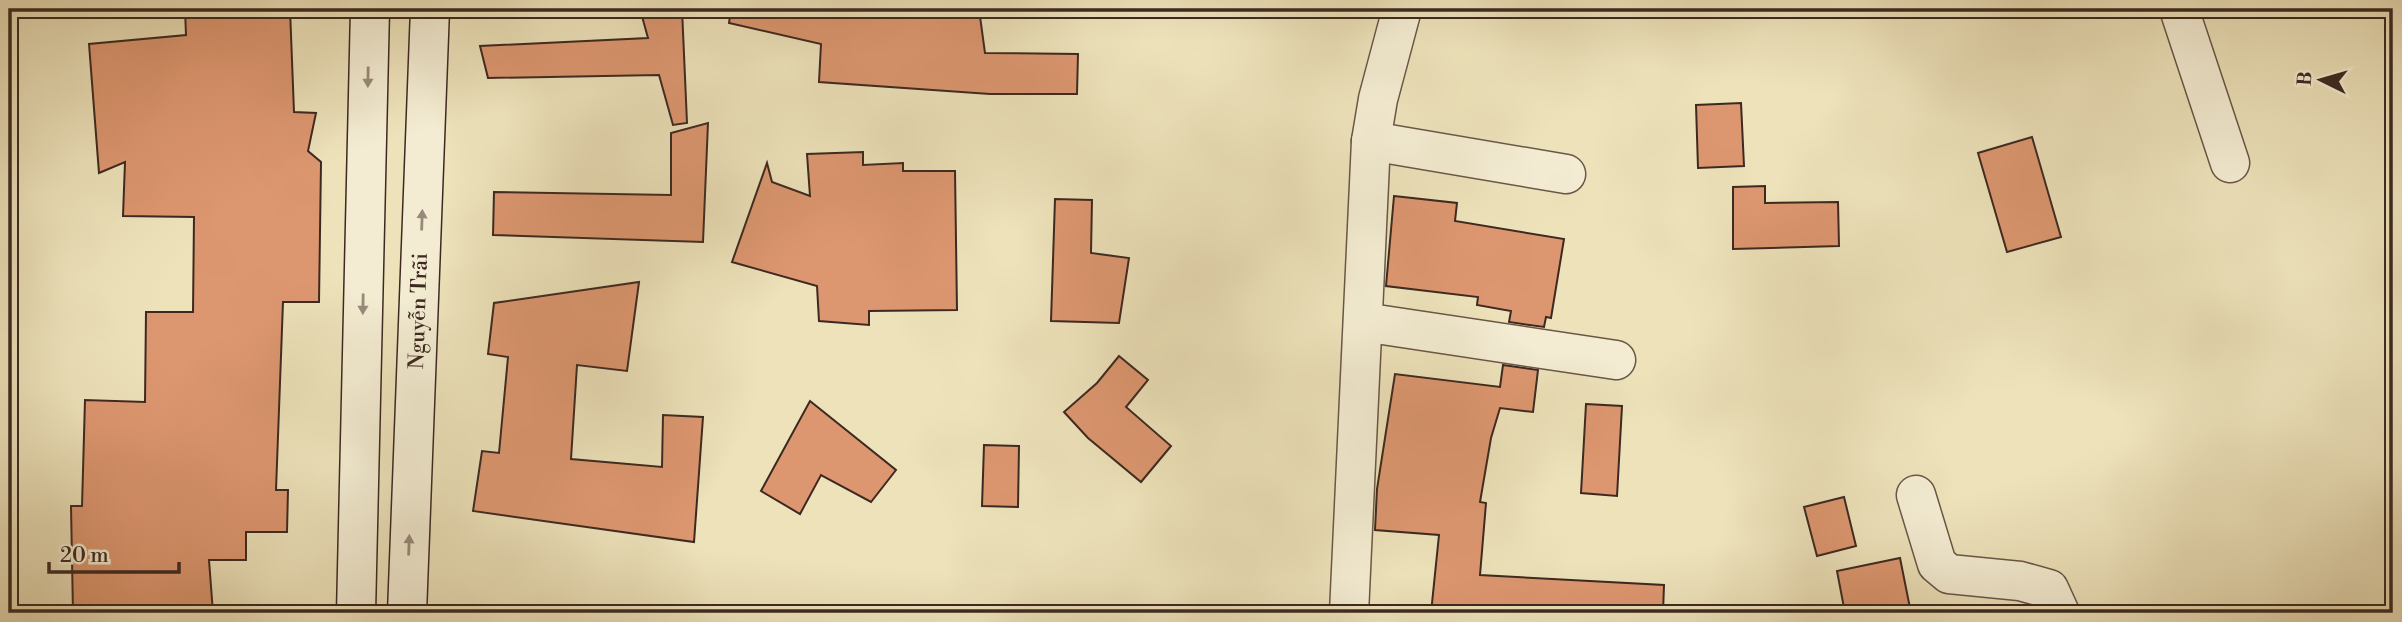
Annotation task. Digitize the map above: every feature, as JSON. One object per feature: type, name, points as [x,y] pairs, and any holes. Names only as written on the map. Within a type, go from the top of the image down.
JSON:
[{"type":"street","points":[[356,613],[370,9]]},
{"type":"street","name":"Nguyễn Trãi","points":[[407,613],[430,9]]},
{"type":"street","points":[[1349,613],[1371,141],[1378,99],[1402,9]]},
{"type":"street","points":[[2179,9],[2230,163]]},
{"type":"street","points":[[1371,141],[1566,174]]},
{"type":"street","points":[[1363,322],[1616,360]]},
{"type":"street","points":[[1916,495],[1937,564],[1949,574],[2020,581],[2049,589],[2060,613]]},
{"type":"building","points":[[185,9],[290,9],[294,112],[316,113],[308,151],[321,162],[319,302],[283,302],[276,490],[288,490],[287,532],[246,532],[246,560],[209,560],[213,613],[73,613],[71,506],[82,506],[85,400],[145,402],[146,312],[193,312],[194,217],[123,216],[125,162],[99,173],[89,44],[186,35]]},
{"type":"building","points":[[640,9],[682,9],[687,123],[673,125],[659,75],[488,78],[480,46],[648,38]]},
{"type":"building","points":[[731,9],[979,9],[985,53],[1078,54],[1077,94],[990,94],[819,82],[821,44],[729,23]]},
{"type":"building","points":[[1741,103],[1744,166],[1698,168],[1696,105]]},
{"type":"building","points":[[708,123],[703,242],[493,235],[494,192],[671,195],[671,133]]},
{"type":"building","points":[[2032,137],[2061,237],[2007,252],[1978,153]]},
{"type":"building","points":[[863,152],[863,165],[903,163],[903,171],[955,171],[957,310],[869,311],[869,325],[819,321],[817,286],[732,262],[767,163],[772,182],[810,196],[807,154]]},
{"type":"building","points":[[1765,186],[1765,203],[1838,202],[1839,246],[1733,249],[1733,187]]},
{"type":"building","points":[[1394,196],[1457,203],[1455,221],[1564,239],[1551,318],[1546,317],[1544,327],[1509,322],[1511,311],[1477,305],[1478,297],[1386,286]]},
{"type":"building","points":[[1055,199],[1092,200],[1091,253],[1129,258],[1119,323],[1051,321]]},
{"type":"building","points":[[639,282],[627,371],[577,365],[571,459],[662,467],[663,415],[703,417],[694,542],[473,511],[482,451],[499,453],[508,357],[488,354],[494,303]]},
{"type":"building","points":[[1119,356],[1148,380],[1126,407],[1171,446],[1141,482],[1088,438],[1064,412],[1097,383]]},
{"type":"building","points":[[1503,365],[1538,370],[1533,412],[1500,408],[1491,438],[1480,502],[1486,503],[1480,575],[1664,585],[1663,613],[1431,613],[1439,535],[1375,530],[1377,489],[1395,374],[1500,387]]},
{"type":"building","points":[[810,401],[896,470],[871,502],[821,475],[800,514],[761,491]]},
{"type":"building","points":[[1586,404],[1622,406],[1617,496],[1581,493]]},
{"type":"building","points":[[984,445],[1019,446],[1018,507],[982,506]]},
{"type":"building","points":[[1844,497],[1856,546],[1817,556],[1804,507]]},
{"type":"building","points":[[1900,558],[1911,613],[1845,613],[1837,571]]}]
